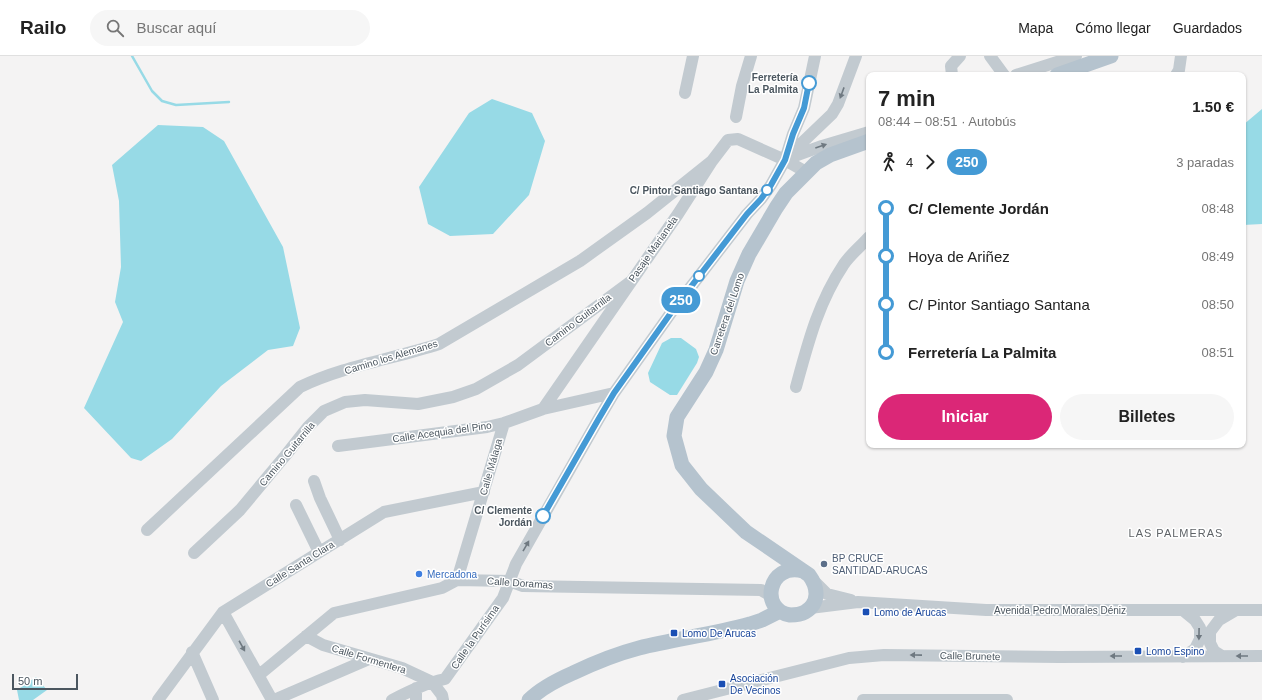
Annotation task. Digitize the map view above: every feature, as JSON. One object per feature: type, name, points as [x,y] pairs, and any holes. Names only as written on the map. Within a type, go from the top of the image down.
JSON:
[{"type":"main road","points":[[1066,72],[1111,56]]},
{"type":"main road","name":"Carretera del Lomo","points":[[806,573],[746,532],[701,489],[682,465],[674,436],[677,417],[706,372],[716,350],[736,282],[749,254],[776,208],[786,193],[816,163],[866,142]]},
{"type":"main road","points":[[529,700],[543,688],[560,679],[587,666],[611,657],[638,648],[740,627],[762,620],[772,593],[782,573],[789,570],[796,570],[806,573],[815,584],[816,591],[814,602],[805,612],[792,615],[786,614],[772,593],[776,564],[767,547]]},
{"type":"street","points":[[685,93],[693,56]]},
{"type":"street","points":[[736,117],[742,86],[751,56]]},
{"type":"street","points":[[785,160],[793,134],[804,108],[815,56]]},
{"type":"street","points":[[785,160],[832,114],[838,104],[856,56]]},
{"type":"street","points":[[952,72],[951,66],[960,56]]},
{"type":"street","points":[[990,56],[1002,72]]},
{"type":"street","points":[[1021,72],[1042,60],[1076,56]]},
{"type":"street","points":[[1172,56],[1172,72]]},
{"type":"street","points":[[1178,72],[1181,56]]},
{"type":"street","points":[[785,160],[822,146],[866,133]]},
{"type":"street","name":"Pasaje Marianela","points":[[543,409],[678,214],[712,161],[728,140],[738,139],[785,160],[806,172]]},
{"type":"street","name":"Calle la Purísima","points":[[416,694],[432,682],[445,679],[503,598],[508,581],[516,564],[614,393],[678,304],[747,214],[761,199],[785,160]]},
{"type":"street","name":"Camino los Alemanes","points":[[147,530],[300,387],[314,380],[439,344],[580,261],[647,213],[712,161]]},
{"type":"street","points":[[771,185],[786,193]]},
{"type":"street","points":[[761,199],[776,208]]},
{"type":"street","points":[[796,387],[814,323],[826,294],[845,263],[866,240]]},
{"type":"street","name":"Camino Guitarrilla","points":[[194,553],[240,510],[286,456],[308,427],[324,411],[345,402],[365,400],[418,404],[453,397],[476,389],[518,365],[630,282]]},
{"type":"street","name":"Calle Acequia del Pino","points":[[338,446],[487,427],[504,423],[543,409],[614,393]]},
{"type":"street","name":"Calle Málaga","points":[[456,580],[504,423]]},
{"type":"street","points":[[314,481],[320,498],[340,540]]},
{"type":"street","name":"Calle Santa Clara","points":[[158,700],[192,652],[224,612],[384,512],[484,492]]},
{"type":"street","points":[[296,505],[319,552]]},
{"type":"street","points":[[806,573],[827,594],[858,602]]},
{"type":"street","name":"Calle Doramas","points":[[259,675],[334,613],[442,588],[456,580],[508,581],[523,586],[772,593]]},
{"type":"street","points":[[810,608],[858,602]]},
{"type":"street","name":"Avenida Pedro Morales Déniz","points":[[858,602],[986,610],[1262,610]]},
{"type":"street","points":[[1222,656],[1214,651],[1210,643],[1210,632],[1219,620],[1237,610]]},
{"type":"street","points":[[1183,656],[1195,649],[1200,639],[1200,628],[1195,620],[1184,611]]},
{"type":"street","points":[[224,612],[273,700],[369,659]]},
{"type":"street","name":"Calle Formentera","points":[[306,636],[323,644],[402,668],[432,682]]},
{"type":"street","points":[[192,652],[213,700]]},
{"type":"street","name":"Calle Brunete","points":[[683,700],[849,658],[884,655],[1059,657],[1262,656]]},
{"type":"street","points":[[432,682],[442,695],[443,700]]},
{"type":"street","points":[[392,700],[416,694]]},
{"type":"street","points":[[863,700],[1007,700]]},
{"type":"water","points":[[492,99],[532,113],[545,141],[529,195],[493,234],[450,236],[428,224],[419,187],[469,113]]},
{"type":"water","points":[[1262,109],[1262,224],[1246,225],[1246,122]]},
{"type":"water","points":[[158,125],[203,127],[224,141],[283,247],[300,328],[293,346],[268,350],[221,386],[172,439],[141,461],[131,458],[84,408],[123,322],[115,302],[121,267],[119,201],[112,165]]},
{"type":"water","points":[[671,338],[681,338],[696,349],[699,357],[697,363],[677,395],[670,395],[650,382],[648,373],[662,343]]},
{"type":"water","points":[[36,677],[47,690],[33,700],[19,700],[17,690]]},
{"type":"waterway","points":[[132,56],[152,91],[162,101],[176,105],[229,102]]},
{"type":"bus line","name":"250","points":[[543,516],[614,393],[630,373],[673,310],[771,185],[785,160],[793,134],[804,108],[809,83]]},
{"type":"place","name":"Ferretería La Palmita","points":[[809,83]]},
{"type":"place","name":"C/ Pintor Santiago Santana","points":[[767,190]]},
{"type":"place","name":"C/ Clemente Jordán","points":[[543,516]]},
{"type":"place","name":"BP CRUCE SANTIDAD-ARUCAS","points":[[824,564]]},
{"type":"place","name":"Mercadona","points":[[419,574]]},
{"type":"place","name":"Lomo de Arucas","points":[[866,612]]},
{"type":"place","name":"Lomo De Arucas","points":[[674,633]]},
{"type":"place","name":"Lomo Espino","points":[[1138,651]]},
{"type":"place","name":"Asociación De Vecinos","points":[[722,684]]},
{"type":"district","name":"LAS PALMERAS","points":[[1176,533]]}]
